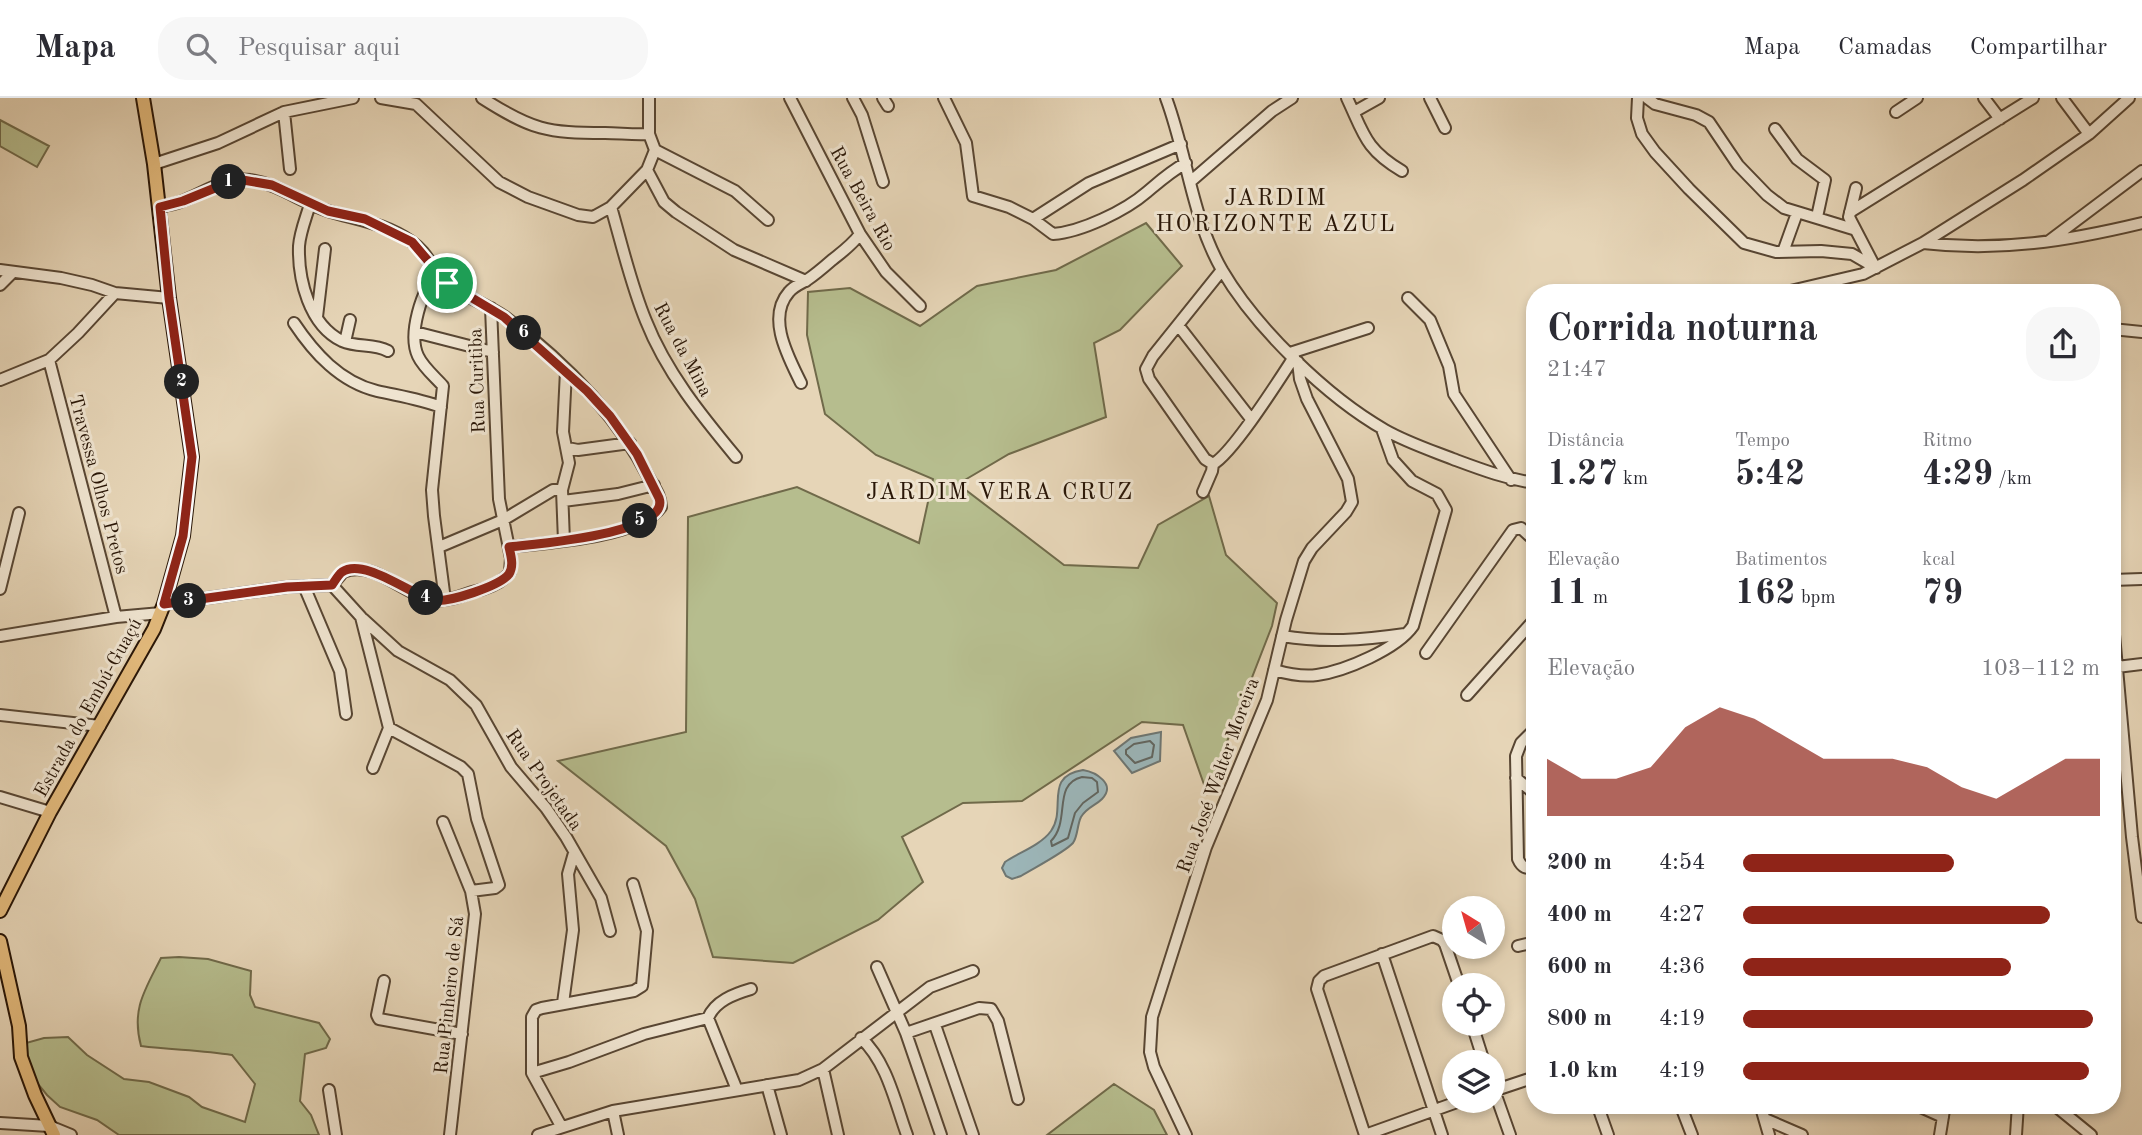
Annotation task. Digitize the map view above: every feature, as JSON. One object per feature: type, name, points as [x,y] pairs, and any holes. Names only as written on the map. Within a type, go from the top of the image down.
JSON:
[{"type":"main road","name":"Estrada do Embú-Guaçú","points":[[0,912],[50,812],[134,666],[163,608],[183,536],[192,457],[169,298],[160,207],[143,98]]},
{"type":"main road","points":[[0,941],[19,1026],[21,1057],[52,1130]]},
{"type":"street","points":[[154,164],[238,134],[308,102],[353,98]]},
{"type":"street","points":[[381,98],[416,104],[499,182],[528,197],[579,215],[593,217],[611,207],[647,170],[655,150]]},
{"type":"street","points":[[482,98],[517,120],[542,130],[649,134]]},
{"type":"street","points":[[649,98],[649,134],[655,150],[735,191],[768,220]]},
{"type":"street","name":"Rua Beira Rio","points":[[790,98],[860,234],[886,272],[920,306]]},
{"type":"street","points":[[853,98],[862,115],[883,182]]},
{"type":"street","points":[[944,98],[969,153],[970,187],[973,195],[1009,207],[1033,219],[1053,234],[1102,220],[1126,208],[1173,170],[1186,163]]},
{"type":"street","points":[[1166,98],[1203,223],[1222,270],[1265,327],[1344,402],[1382,429],[1511,480],[1526,482]]},
{"type":"street","points":[[1190,182],[1272,111],[1292,98]]},
{"type":"street","points":[[1347,98],[1364,138],[1374,150],[1402,171]]},
{"type":"street","points":[[1354,112],[1379,98]]},
{"type":"street","points":[[1430,98],[1445,128]]},
{"type":"street","points":[[1638,98],[1637,118],[1643,134],[1684,183],[1744,243],[1776,252],[1852,254],[1876,268]]},
{"type":"street","points":[[1647,98],[1655,104],[1696,115],[1709,122],[1738,165],[1767,195],[1784,208],[1853,229]]},
{"type":"street","points":[[1896,112],[1917,98]]},
{"type":"street","points":[[1984,98],[2000,120]]},
{"type":"street","points":[[1850,212],[2033,98]]},
{"type":"street","points":[[2062,98],[2089,134]]},
{"type":"street","points":[[1827,284],[1848,280],[1923,243],[2023,180],[2089,134],[2129,98]]},
{"type":"street","points":[[284,112],[290,169]]},
{"type":"street","points":[[1775,129],[1797,159],[1825,180],[1817,217]]},
{"type":"street","points":[[1033,219],[1089,183],[1181,144]]},
{"type":"street","points":[[647,170],[664,202],[676,212],[734,250],[806,281]]},
{"type":"street","points":[[2046,243],[2142,171]]},
{"type":"street","points":[[160,207],[183,201],[237,179],[272,185],[328,211],[365,219],[412,242],[438,274],[461,293],[491,308]]},
{"type":"street","points":[[1856,188],[1849,217],[1876,268]]},
{"type":"street","points":[[310,204],[301,232],[300,261],[308,300],[317,317],[327,332],[345,342],[363,347],[374,345],[388,351]]},
{"type":"street","name":"Rua da Mina","points":[[611,207],[626,264],[646,322],[698,411],[736,457]]},
{"type":"street","points":[[1783,252],[1797,213]]},
{"type":"street","points":[[1923,243],[1961,247],[2012,247],[2046,243],[2142,223]]},
{"type":"street","points":[[802,383],[788,356],[779,319],[783,300],[788,292],[850,246],[860,234]]},
{"type":"street","points":[[317,317],[325,249]]},
{"type":"street","points":[[0,270],[61,278],[116,293],[169,298]]},
{"type":"street","points":[[1213,464],[1205,459],[1149,379],[1146,369],[1153,356],[1222,270]]},
{"type":"street","points":[[0,285],[12,272]]},
{"type":"street","points":[[438,274],[425,292],[415,332],[418,356],[443,386],[432,490],[446,600]]},
{"type":"street","points":[[0,380],[49,360],[79,333],[116,293]]},
{"type":"street","points":[[1408,298],[1430,320],[1449,366],[1454,394],[1511,480]]},
{"type":"street","name":"Rua Curitiba","points":[[491,308],[497,471],[509,547]]},
{"type":"street","name":"Rua Curitiba","points":[[491,308],[566,371],[610,416],[630,443],[654,485]]},
{"type":"street","points":[[345,342],[350,320]]},
{"type":"street","points":[[294,323],[308,344],[351,382],[441,407]]},
{"type":"street","points":[[1178,326],[1251,419]]},
{"type":"street","points":[[1203,492],[1213,464],[1220,459],[1251,419],[1294,357],[1368,328]]},
{"type":"street","points":[[2121,330],[2142,332]]},
{"type":"street","points":[[415,332],[493,352]]},
{"type":"street","name":"Rua José Walter Moreira","points":[[1186,1135],[1154,1067],[1150,1052],[1152,1017],[1206,847],[1267,700],[1304,561],[1352,502],[1349,479],[1307,398],[1294,357]]},
{"type":"street","name":"Travessa Olhos Pretos","points":[[49,360],[116,617]]},
{"type":"street","points":[[564,541],[562,496],[568,468],[568,449],[563,432],[566,371]]},
{"type":"street","points":[[1274,670],[1299,675],[1318,675],[1373,655],[1407,634],[1417,614],[1447,510],[1437,494],[1412,481],[1392,460],[1382,429]]},
{"type":"street","points":[[568,449],[630,443]]},
{"type":"street","points":[[0,636],[303,586],[332,585],[343,572],[360,570],[382,576],[429,599],[446,600],[478,591],[506,577],[512,565],[509,547],[564,541],[622,530],[656,513],[661,503],[654,485],[618,494],[562,496],[553,489],[503,520],[439,547]]},
{"type":"street","points":[[0,589],[19,513]]},
{"type":"street","points":[[1426,653],[1513,530],[1521,528],[1526,533]]},
{"type":"street","points":[[2121,580],[2142,579]]},
{"type":"street","name":"Rua Projetada","points":[[332,585],[361,617],[398,651],[450,680],[465,692],[485,720],[511,767],[559,826],[601,898],[610,931]]},
{"type":"street","points":[[303,586],[340,671],[346,714]]},
{"type":"street","name":"Rua Projetada","points":[[361,617],[389,728]]},
{"type":"street","points":[[1467,695],[1526,629]]},
{"type":"street","points":[[1282,636],[1348,641],[1407,634]]},
{"type":"street","points":[[2121,667],[2142,664]]},
{"type":"street","points":[[2121,712],[2142,917]]},
{"type":"street","points":[[0,715],[100,726]]},
{"type":"street","points":[[373,768],[389,728],[461,766],[468,774],[477,819],[499,885],[471,891]]},
{"type":"street","points":[[1526,739],[1517,749],[1516,778],[1518,859],[1526,868]]},
{"type":"street","points":[[1516,778],[1526,786]]},
{"type":"street","points":[[0,797],[50,812]]},
{"type":"street","name":"Rua Pinheiro de Sá","points":[[443,822],[471,891],[475,914],[450,1135]]},
{"type":"street","points":[[562,1003],[573,930],[568,874],[574,853]]},
{"type":"street","points":[[561,1126],[532,1073],[533,1013],[541,1008],[562,1003],[634,991],[642,986],[647,931],[633,884]]},
{"type":"street","points":[[1442,1106],[1365,1135],[1317,989],[1324,976],[1433,936],[1445,944],[1454,973]]},
{"type":"street","points":[[1518,946],[1526,944]]},
{"type":"street","points":[[1382,954],[1442,1135]]},
{"type":"street","points":[[877,967],[906,1033],[941,1135]]},
{"type":"street","points":[[538,1135],[613,1111],[799,1080],[823,1069],[930,987],[972,971]]},
{"type":"street","points":[[384,981],[377,1015],[379,1019],[462,1034]]},
{"type":"street","points":[[737,1090],[708,1018],[711,1011],[724,999],[751,989]]},
{"type":"street","points":[[906,1033],[979,1008],[991,1009],[998,1021],[1018,1099]]},
{"type":"street","points":[[532,1073],[644,1034],[708,1018]]},
{"type":"street","points":[[935,1025],[973,1135]]},
{"type":"street","points":[[861,1038],[874,1051],[883,1067],[907,1135]]},
{"type":"street","points":[[823,1069],[838,1135]]},
{"type":"street","points":[[1505,1086],[1526,1080]]},
{"type":"street","points":[[767,1085],[781,1135]]},
{"type":"street","points":[[329,1090],[336,1135]]},
{"type":"street","points":[[613,1111],[618,1135]]},
{"type":"street","points":[[1502,1113],[1510,1135]]},
{"type":"street","points":[[1600,1114],[1607,1135]]},
{"type":"street","points":[[1684,1114],[1692,1135]]},
{"type":"street","points":[[1763,1114],[1769,1135]]},
{"type":"street","points":[[1936,1114],[1943,1117]]},
{"type":"street","points":[[1940,1135],[1943,1114]]},
{"type":"street","points":[[2017,1135],[2018,1114]]},
{"type":"street","points":[[2065,1114],[2091,1135]]},
{"type":"street","points":[[1765,1119],[1802,1135]]},
{"type":"street","points":[[0,1123],[71,1135]]},
{"type":"green space","points":[[0,120],[49,146],[37,167],[0,146]]},
{"type":"green space","points":[[1146,223],[1182,266],[1120,330],[1094,343],[1106,417],[1009,454],[958,484],[1064,565],[1138,568],[1158,525],[1209,496],[1226,555],[1277,603],[1272,626],[1207,793],[1183,725],[1142,722],[1022,801],[963,803],[902,837],[923,882],[878,920],[793,963],[713,957],[695,899],[666,846],[558,761],[686,732],[688,517],[797,487],[919,543],[933,479],[876,455],[825,414],[807,335],[808,292],[850,288],[920,326],[977,286],[1056,270]]},
{"type":"green space","points":[[161,958],[208,959],[251,971],[250,995],[255,1007],[319,1023],[330,1039],[326,1048],[305,1054],[300,1101],[311,1115],[319,1135],[119,1135],[97,1120],[60,1107],[33,1078],[24,1055],[26,1043],[44,1038],[68,1037],[87,1055],[124,1079],[149,1082],[189,1097],[202,1107],[245,1122],[255,1084],[232,1055],[141,1046],[138,1021],[145,990]]},
{"type":"green space","points":[[1114,1084],[1154,1110],[1167,1135],[1047,1135]]},
{"type":"water","points":[[1161,732],[1160,761],[1132,773],[1114,751],[1131,738]]},
{"type":"water","points":[[1083,770],[1098,776],[1107,788],[1102,799],[1081,817],[1073,843],[1021,876],[1012,879],[1006,876],[1002,868],[1005,862],[1035,845],[1051,831],[1063,779],[1071,773]]},
{"type":"district","name":"JARDIM HORIZONTE AZUL","points":[[1276,210]]},
{"type":"district","name":"JARDIM VERA CRUZ","points":[[1000,491]]},
{"type":"route","points":[[237,179],[272,185],[328,211],[365,219],[412,242],[447,283],[504,317],[587,391],[610,416],[637,454],[661,503],[659,510],[622,530],[606,534],[509,547],[512,565],[506,577],[478,591],[446,600],[429,599],[382,576],[348,570],[332,585],[287,587],[164,604],[183,536],[192,457],[169,298],[160,207],[183,201],[237,179]]}]
